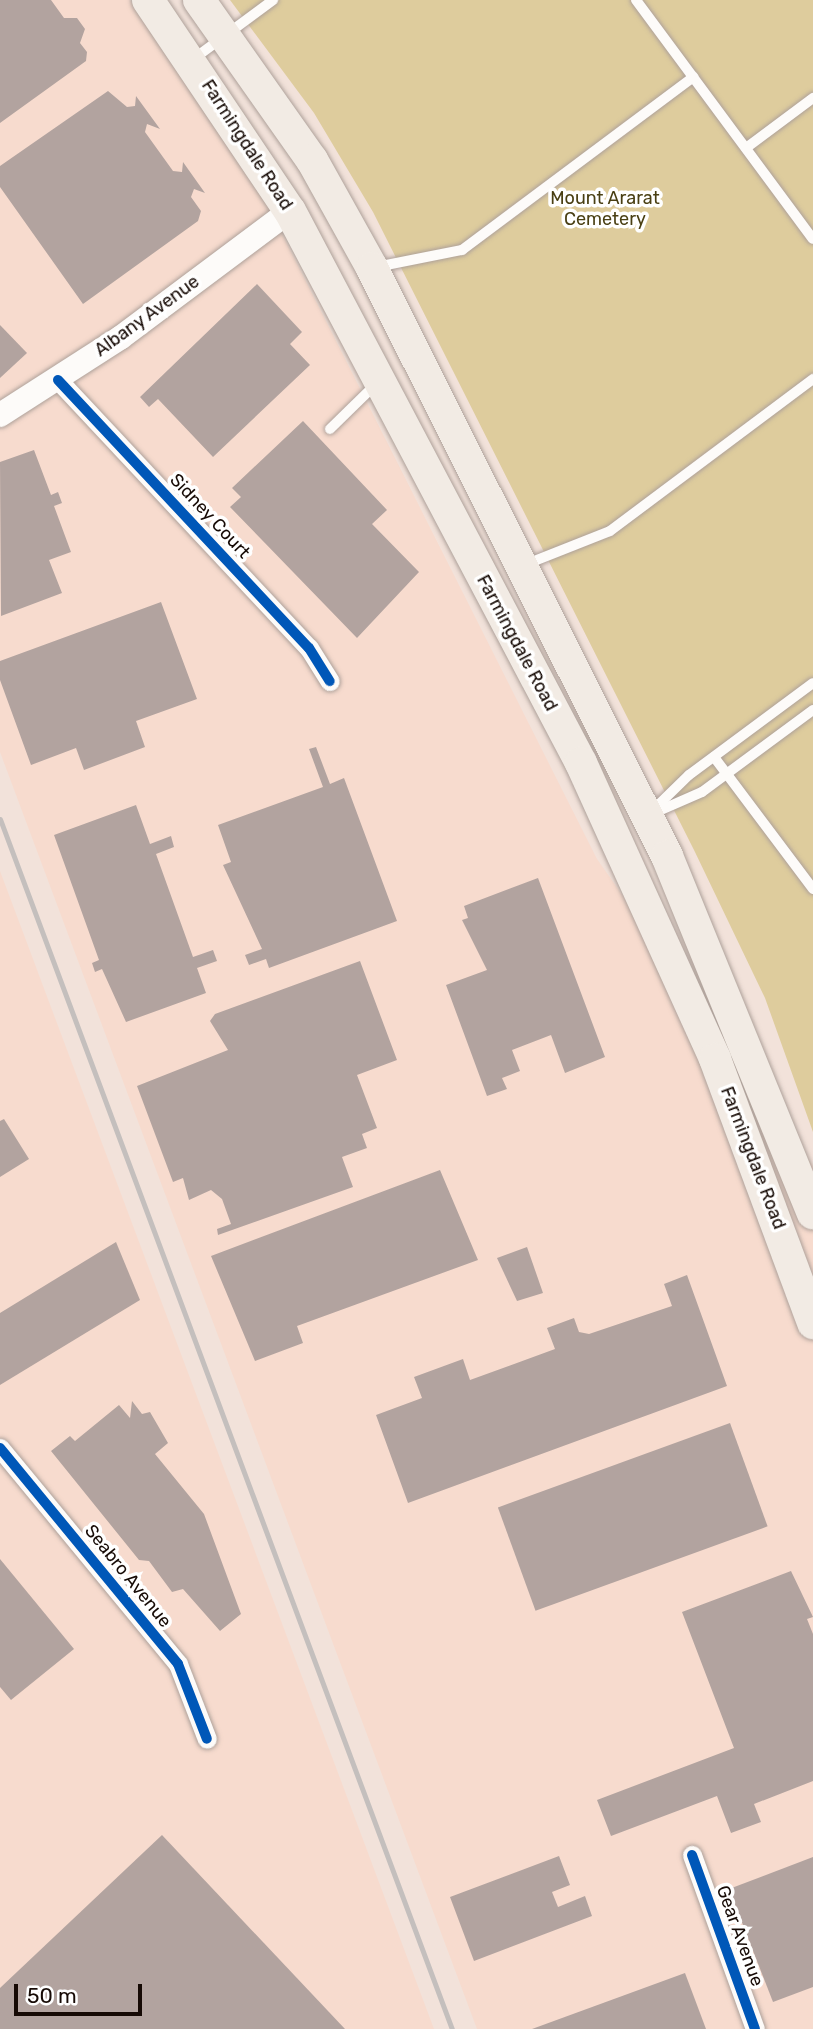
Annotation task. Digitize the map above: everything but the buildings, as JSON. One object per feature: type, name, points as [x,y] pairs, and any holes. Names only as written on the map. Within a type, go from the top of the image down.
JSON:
[{"type":"main road","name":"Farmingdale Road","points":[[148,0],[290,211],[621,844],[719,1071],[813,1322]]},
{"type":"main road","name":"Farmingdale Road","points":[[199,0],[312,160],[372,268],[523,566],[648,816],[740,1023],[813,1213]]},
{"type":"main road","points":[[290,211],[304,204],[317,209],[434,418],[467,457]]},
{"type":"street","name":"Albany Avenue","points":[[0,415],[58,380],[290,211]]},
{"type":"street","name":"Sidney Court","points":[[58,380],[309,648],[330,681]]},
{"type":"street","name":"Seabro Avenue","points":[[0,1448],[178,1664],[207,1739]]},
{"type":"street","name":"Gear Avenue","points":[[692,1856],[755,2029]]},
{"type":"lane","points":[[191,61],[273,0]]},
{"type":"lane","points":[[636,0],[813,239]]},
{"type":"lane","points":[[372,268],[462,250],[693,76]]},
{"type":"lane","points":[[746,148],[813,98]]},
{"type":"lane","points":[[523,566],[610,531],[813,379]]},
{"type":"lane","points":[[330,429],[379,382]]},
{"type":"lane","points":[[648,816],[714,757],[813,682]]},
{"type":"lane","points":[[648,816],[727,774],[813,710]]},
{"type":"lane","points":[[714,757],[813,889]]},
{"type":"shaded area","points":[[0,0],[130,0],[265,200],[597,859],[813,1166],[813,2029],[477,2029],[0,752]]},
{"type":"shaded area","points":[[0,871],[434,2029],[0,2029]]},
{"type":"green space","name":"Mount Ararat Cemetery","points":[[230,0],[813,0],[813,1132],[765,998],[694,850],[373,212],[314,113]]},
{"type":"railway","points":[[0,819],[452,2029]]},
{"type":"cycle path","points":[[58,380],[309,648],[330,681]]},
{"type":"cycle path","points":[[0,1448],[178,1664],[207,1739]]},
{"type":"cycle path","points":[[692,1855],[755,2029]]}]
